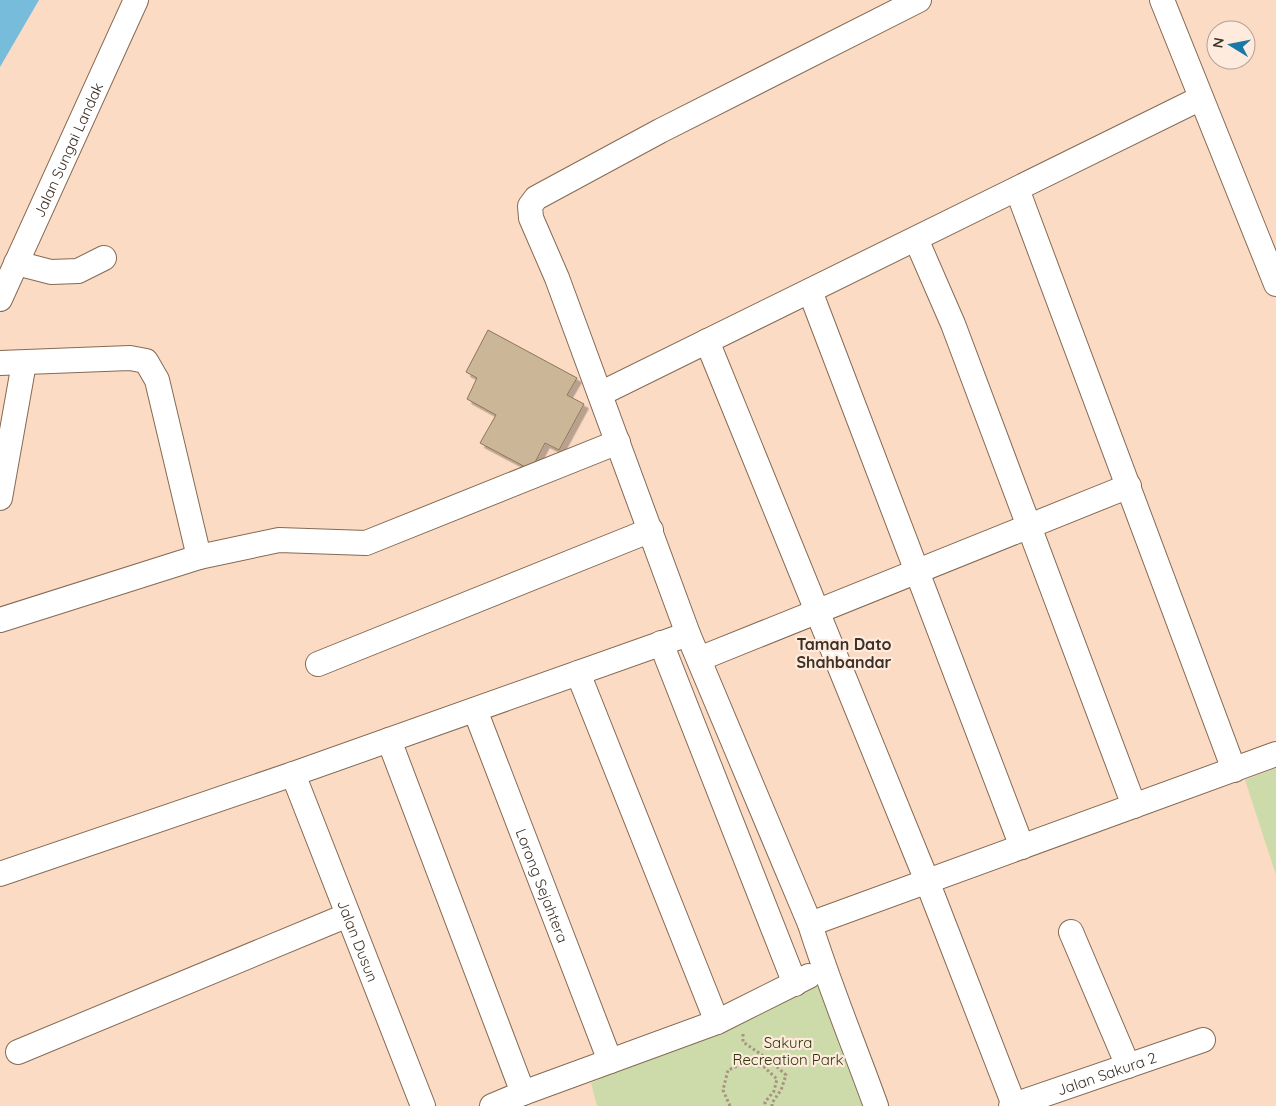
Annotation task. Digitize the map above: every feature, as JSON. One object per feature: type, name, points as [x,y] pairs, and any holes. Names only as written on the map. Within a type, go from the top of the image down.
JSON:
[{"type":"street","name":"Jalan Sungai Landak","points":[[0,299],[136,0]]},
{"type":"street","points":[[876,1106],[835,994],[823,967],[810,924],[688,634],[557,278],[531,218],[530,206],[536,198],[660,131],[919,0]]},
{"type":"street","points":[[1162,0],[1276,284]]},
{"type":"street","points":[[600,394],[1201,98]]},
{"type":"street","points":[[1017,190],[1234,770]]},
{"type":"street","points":[[916,239],[952,324],[1134,806]]},
{"type":"street","points":[[16,263],[51,272],[78,271],[104,258]]},
{"type":"street","points":[[810,291],[1022,846]]},
{"type":"street","points":[[707,342],[927,881],[1013,1105]]},
{"type":"street","points":[[0,363],[130,358],[146,361],[157,380],[199,558]]},
{"type":"street","points":[[0,498],[24,363]]},
{"type":"street","points":[[0,620],[199,558],[279,540],[366,544],[618,442]]},
{"type":"street","points":[[699,658],[1129,486]]},
{"type":"street","points":[[318,664],[651,530]]},
{"type":"street","points":[[0,874],[293,774],[688,634]]},
{"type":"street","points":[[661,643],[795,984]]},
{"type":"street","points":[[578,673],[717,1022]]},
{"type":"street","name":"Lorong Sejahtera","points":[[474,710],[610,1061]]},
{"type":"street","points":[[389,740],[523,1092]]},
{"type":"street","points":[[810,924],[1276,754]]},
{"type":"street","name":"Jalan Dusun","points":[[293,774],[423,1106]]},
{"type":"street","points":[[18,1052],[348,915]]},
{"type":"street","points":[[1071,932],[1128,1066]]},
{"type":"street","points":[[492,1106],[523,1092],[717,1022],[795,984],[823,967]]},
{"type":"street","name":"Jalan Sakura 2","points":[[1013,1105],[1203,1040]]},
{"type":"path","points":[[742,1009],[743,1042],[786,1074],[781,1090],[772,1106]]},
{"type":"path","points":[[730,1106],[723,1090],[728,1070],[745,1063],[764,1067],[777,1079],[774,1091],[765,1102],[765,1106]]},
{"type":"green space","points":[[1276,768],[1276,875],[1245,780]]},
{"type":"green space","name":"Sakura Recreation Park","points":[[822,973],[866,1106],[597,1106],[591,1083]]},
{"type":"water","points":[[0,0],[39,0],[0,67]]},
{"type":"building","points":[[488,330],[577,378],[567,395],[584,404],[559,450],[545,443],[531,470],[480,443],[496,415],[467,399],[477,378],[466,372]]},
{"type":"district","name":"Taman Dato Shahbandar","points":[[844,653]]}]
